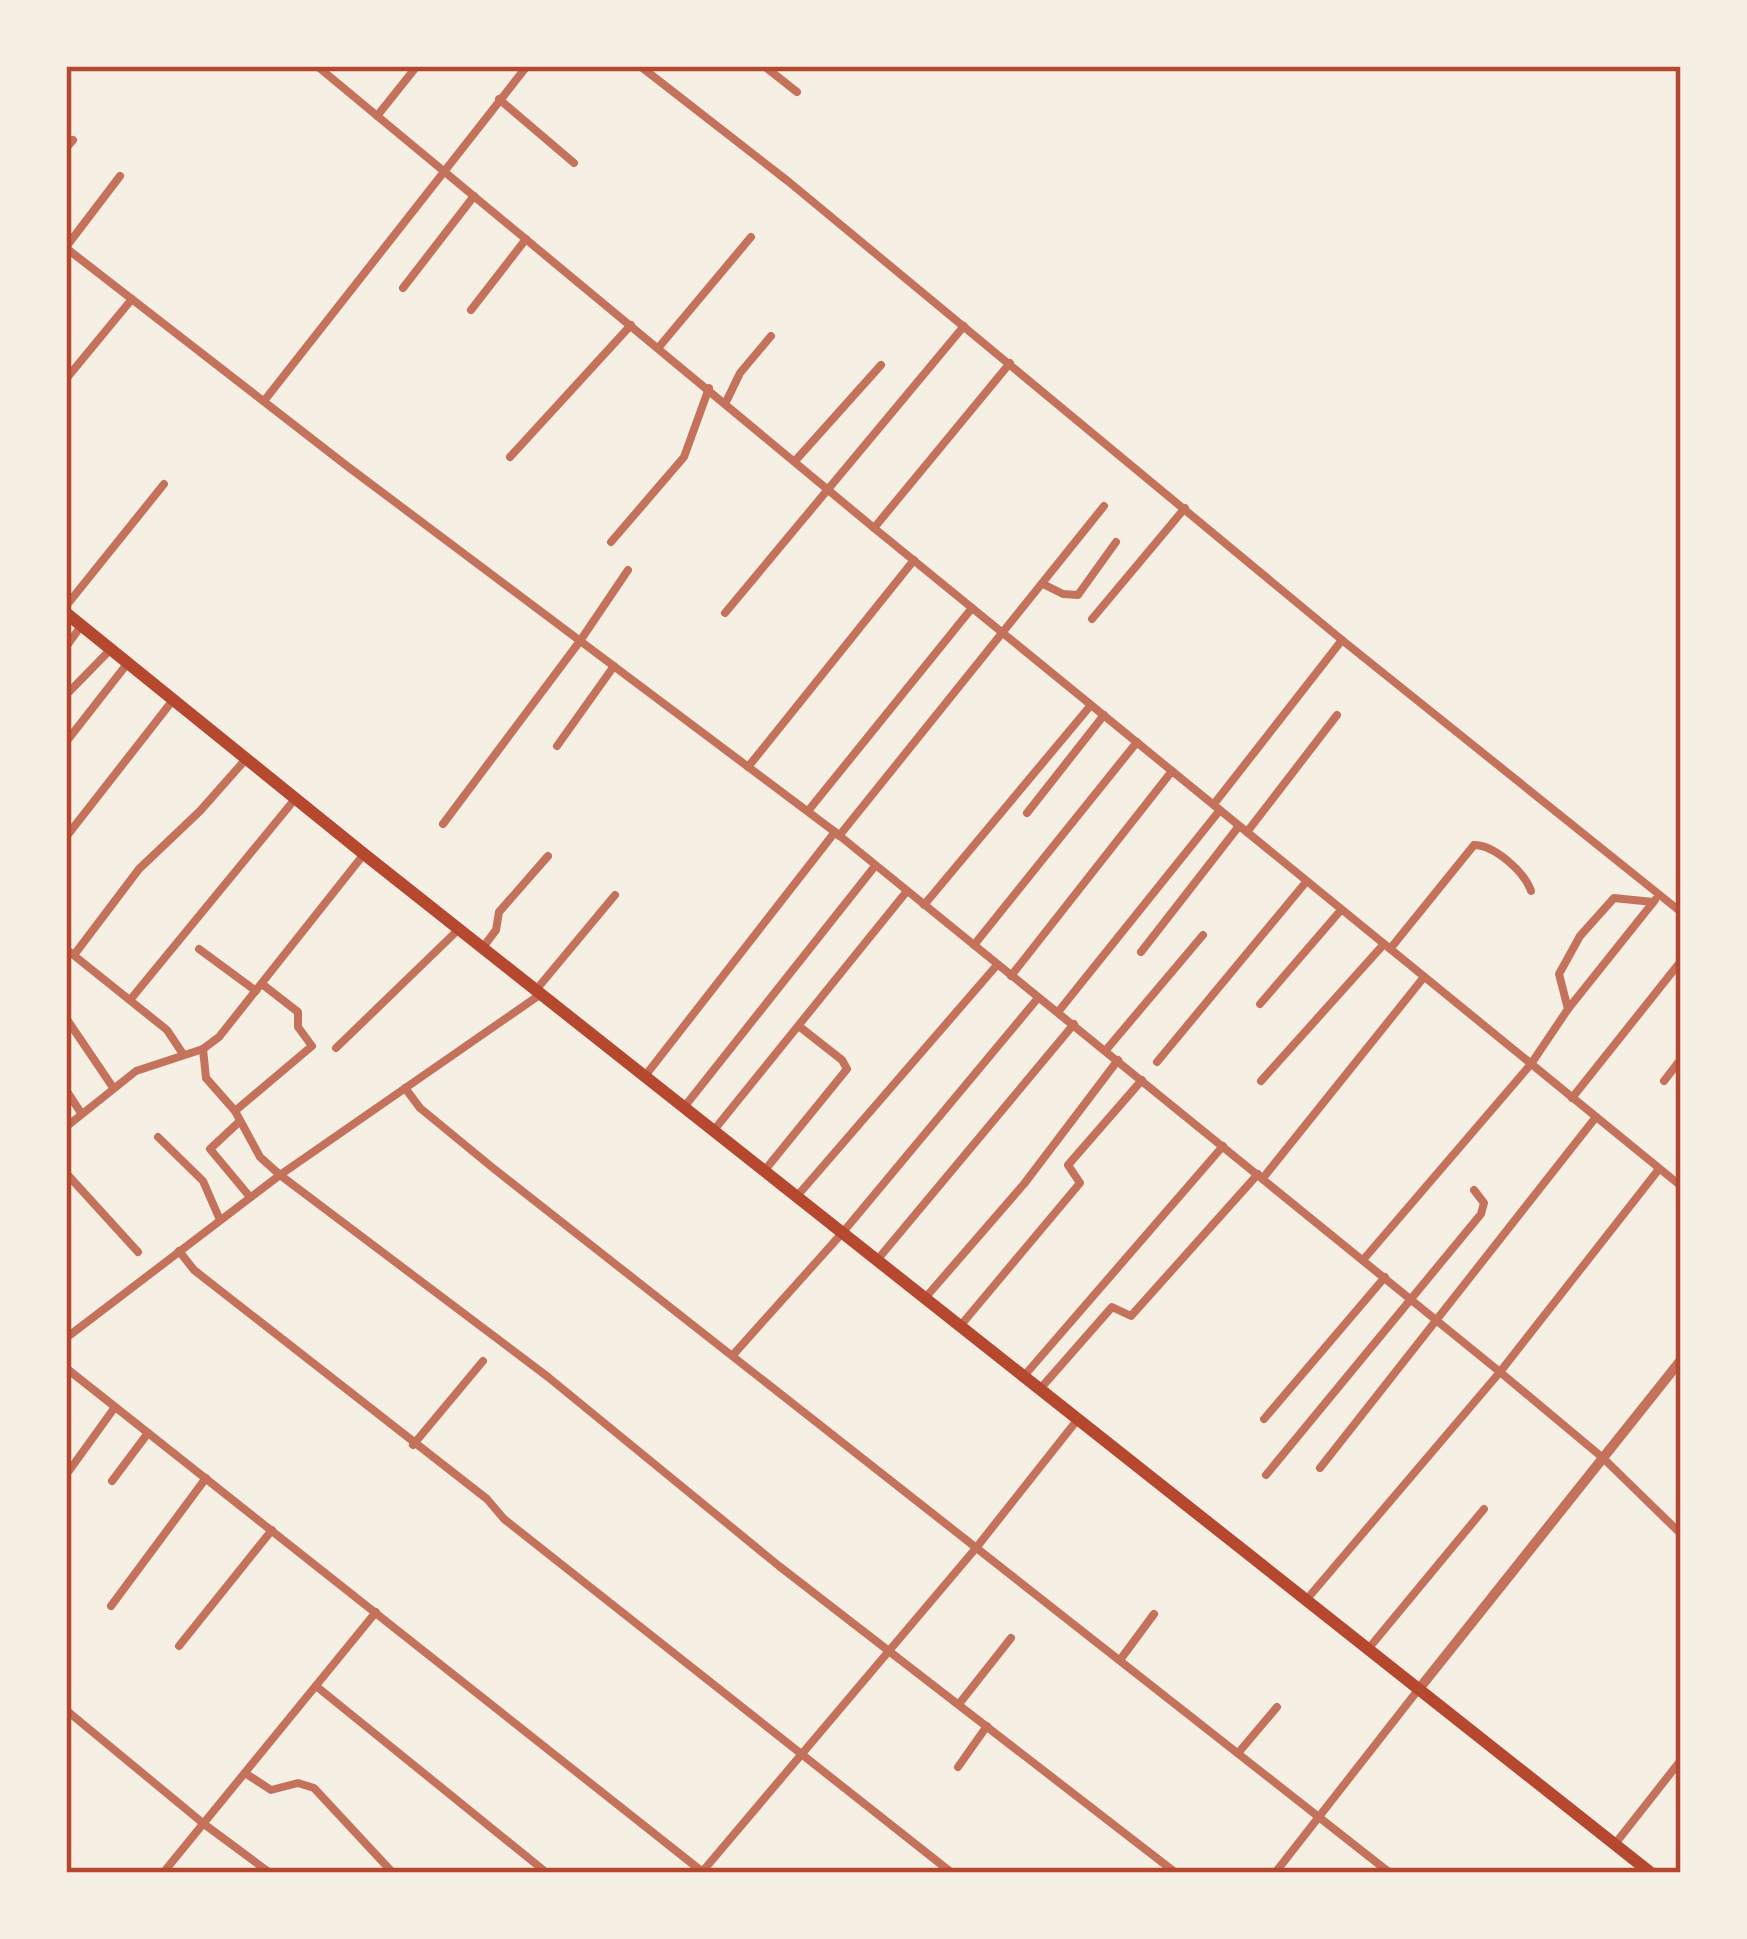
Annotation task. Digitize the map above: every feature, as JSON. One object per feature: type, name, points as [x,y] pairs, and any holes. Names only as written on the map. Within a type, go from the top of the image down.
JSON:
[{"type":"main road","points":[[66,610],[364,854],[1651,1873]]},
{"type":"street","points":[[318,66],[827,489],[1681,1186]]},
{"type":"street","points":[[377,116],[417,66]]},
{"type":"street","points":[[264,401],[527,66]]},
{"type":"street","points":[[640,66],[789,182],[1656,898],[1681,912]]},
{"type":"street","points":[[764,66],[797,92]]},
{"type":"street","points":[[499,99],[574,164]]},
{"type":"street","points":[[66,148],[73,140]]},
{"type":"street","points":[[120,176],[66,248],[837,834],[1500,1372],[1603,1458],[1681,1534]]},
{"type":"street","points":[[403,287],[474,196]]},
{"type":"street","points":[[659,347],[751,237]]},
{"type":"street","points":[[472,310],[526,239]]},
{"type":"street","points":[[66,379],[132,299]]},
{"type":"street","points":[[510,458],[631,325]]},
{"type":"street","points":[[725,613],[964,326]]},
{"type":"street","points":[[611,542],[684,457],[718,395],[771,336]]},
{"type":"street","points":[[874,527],[1010,363]]},
{"type":"street","points":[[795,460],[880,364]]},
{"type":"street","points":[[66,610],[164,484]]},
{"type":"street","points":[[645,1076],[1104,506]]},
{"type":"street","points":[[1092,619],[1185,508]]},
{"type":"street","points":[[1043,584],[1078,595],[1116,542]]},
{"type":"street","points":[[748,767],[914,560]]},
{"type":"street","points":[[443,824],[628,569]]},
{"type":"street","points":[[808,811],[972,608]]},
{"type":"street","points":[[66,647],[81,626]]},
{"type":"street","points":[[1058,1012],[1342,640]]},
{"type":"street","points":[[66,695],[111,649]]},
{"type":"street","points":[[66,742],[128,663]]},
{"type":"street","points":[[557,746],[614,667]]},
{"type":"street","points":[[66,837],[174,699]]},
{"type":"street","points":[[924,905],[1091,705]]},
{"type":"street","points":[[1028,813],[1104,715]]},
{"type":"street","points":[[1141,952],[1337,715]]},
{"type":"street","points":[[974,945],[1137,742]]},
{"type":"street","points":[[183,1054],[166,1030],[70,952],[139,869],[246,759]]},
{"type":"street","points":[[1012,976],[1172,771]]},
{"type":"street","points":[[130,1000],[295,799]]},
{"type":"street","points":[[1261,1081],[1387,947],[1474,844],[1485,845],[1525,877],[1531,891]]},
{"type":"street","points":[[66,1127],[112,1086],[148,1064],[203,1049],[228,1028],[364,854]]},
{"type":"street","points":[[484,946],[496,930],[500,912],[548,856]]},
{"type":"street","points":[[685,1106],[875,866]]},
{"type":"street","points":[[1157,1062],[1306,882]]},
{"type":"street","points":[[715,1130],[907,891]]},
{"type":"street","points":[[66,1338],[280,1175],[539,992],[615,895]]},
{"type":"street","points":[[1568,1009],[1559,974],[1594,919],[1614,898],[1656,898]]},
{"type":"street","points":[[1363,1260],[1531,1064],[1656,898]]},
{"type":"street","points":[[1260,1004],[1341,910]]},
{"type":"street","points":[[335,1048],[460,928]]},
{"type":"street","points":[[1106,1050],[1203,935]]},
{"type":"street","points":[[199,949],[298,1012],[298,1028],[312,1046],[235,1111]]},
{"type":"street","points":[[1572,1098],[1681,961]]},
{"type":"street","points":[[798,1195],[997,964]]},
{"type":"street","points":[[1040,1389],[1113,1306],[1131,1316],[1261,1176],[1424,977]]},
{"type":"street","points":[[733,1355],[844,1231],[1038,998]]},
{"type":"street","points":[[66,1018],[112,1086]]},
{"type":"street","points":[[878,1259],[1073,1024]]},
{"type":"street","points":[[765,1170],[848,1069],[800,1027]]},
{"type":"street","points":[[203,1049],[206,1078],[235,1111],[254,1148],[280,1175],[548,1377],[888,1651],[1176,1873]]},
{"type":"street","points":[[1664,1082],[1681,1059]]},
{"type":"street","points":[[926,1297],[1024,1184],[1118,1060]]},
{"type":"street","points":[[961,1325],[1080,1183],[1067,1166],[1142,1080]]},
{"type":"street","points":[[405,1088],[420,1108],[493,1168],[1390,1873]]},
{"type":"street","points":[[66,1090],[81,1113]]},
{"type":"street","points":[[1321,1468],[1596,1117]]},
{"type":"street","points":[[240,1121],[210,1149],[250,1197]]},
{"type":"street","points":[[158,1137],[203,1181],[220,1220]]},
{"type":"street","points":[[1024,1376],[1223,1145]]},
{"type":"street","points":[[1307,1599],[1500,1372],[1659,1168]]},
{"type":"street","points":[[66,1173],[138,1252]]},
{"type":"street","points":[[1266,1475],[1481,1214],[1484,1203],[1474,1190]]},
{"type":"street","points":[[179,1251],[194,1270],[952,1873]]},
{"type":"street","points":[[1264,1419],[1385,1277]]},
{"type":"street","points":[[1275,1873],[1681,1360]]},
{"type":"street","points":[[413,1445],[483,1361]]},
{"type":"street","points":[[66,1368],[702,1872],[976,1548],[1078,1419]]},
{"type":"street","points":[[66,1475],[115,1407]]},
{"type":"street","points":[[112,1480],[148,1432]]},
{"type":"street","points":[[111,1606],[206,1478]]},
{"type":"street","points":[[1370,1648],[1484,1509]]},
{"type":"street","points":[[179,1646],[272,1530]]},
{"type":"street","points":[[163,1873],[376,1612]]},
{"type":"street","points":[[1120,1660],[1154,1615]]},
{"type":"street","points":[[958,1704],[1012,1638]]},
{"type":"street","points":[[316,1685],[547,1873]]},
{"type":"street","points":[[1239,1752],[1277,1707]]},
{"type":"street","points":[[66,1710],[270,1873]]},
{"type":"street","points":[[958,1767],[987,1726]]},
{"type":"street","points":[[1615,1844],[1681,1760]]},
{"type":"street","points":[[244,1773],[271,1790],[298,1783],[314,1788],[393,1873]]},
{"type":"street","points":[[1624,1873],[1634,1859]]}]
